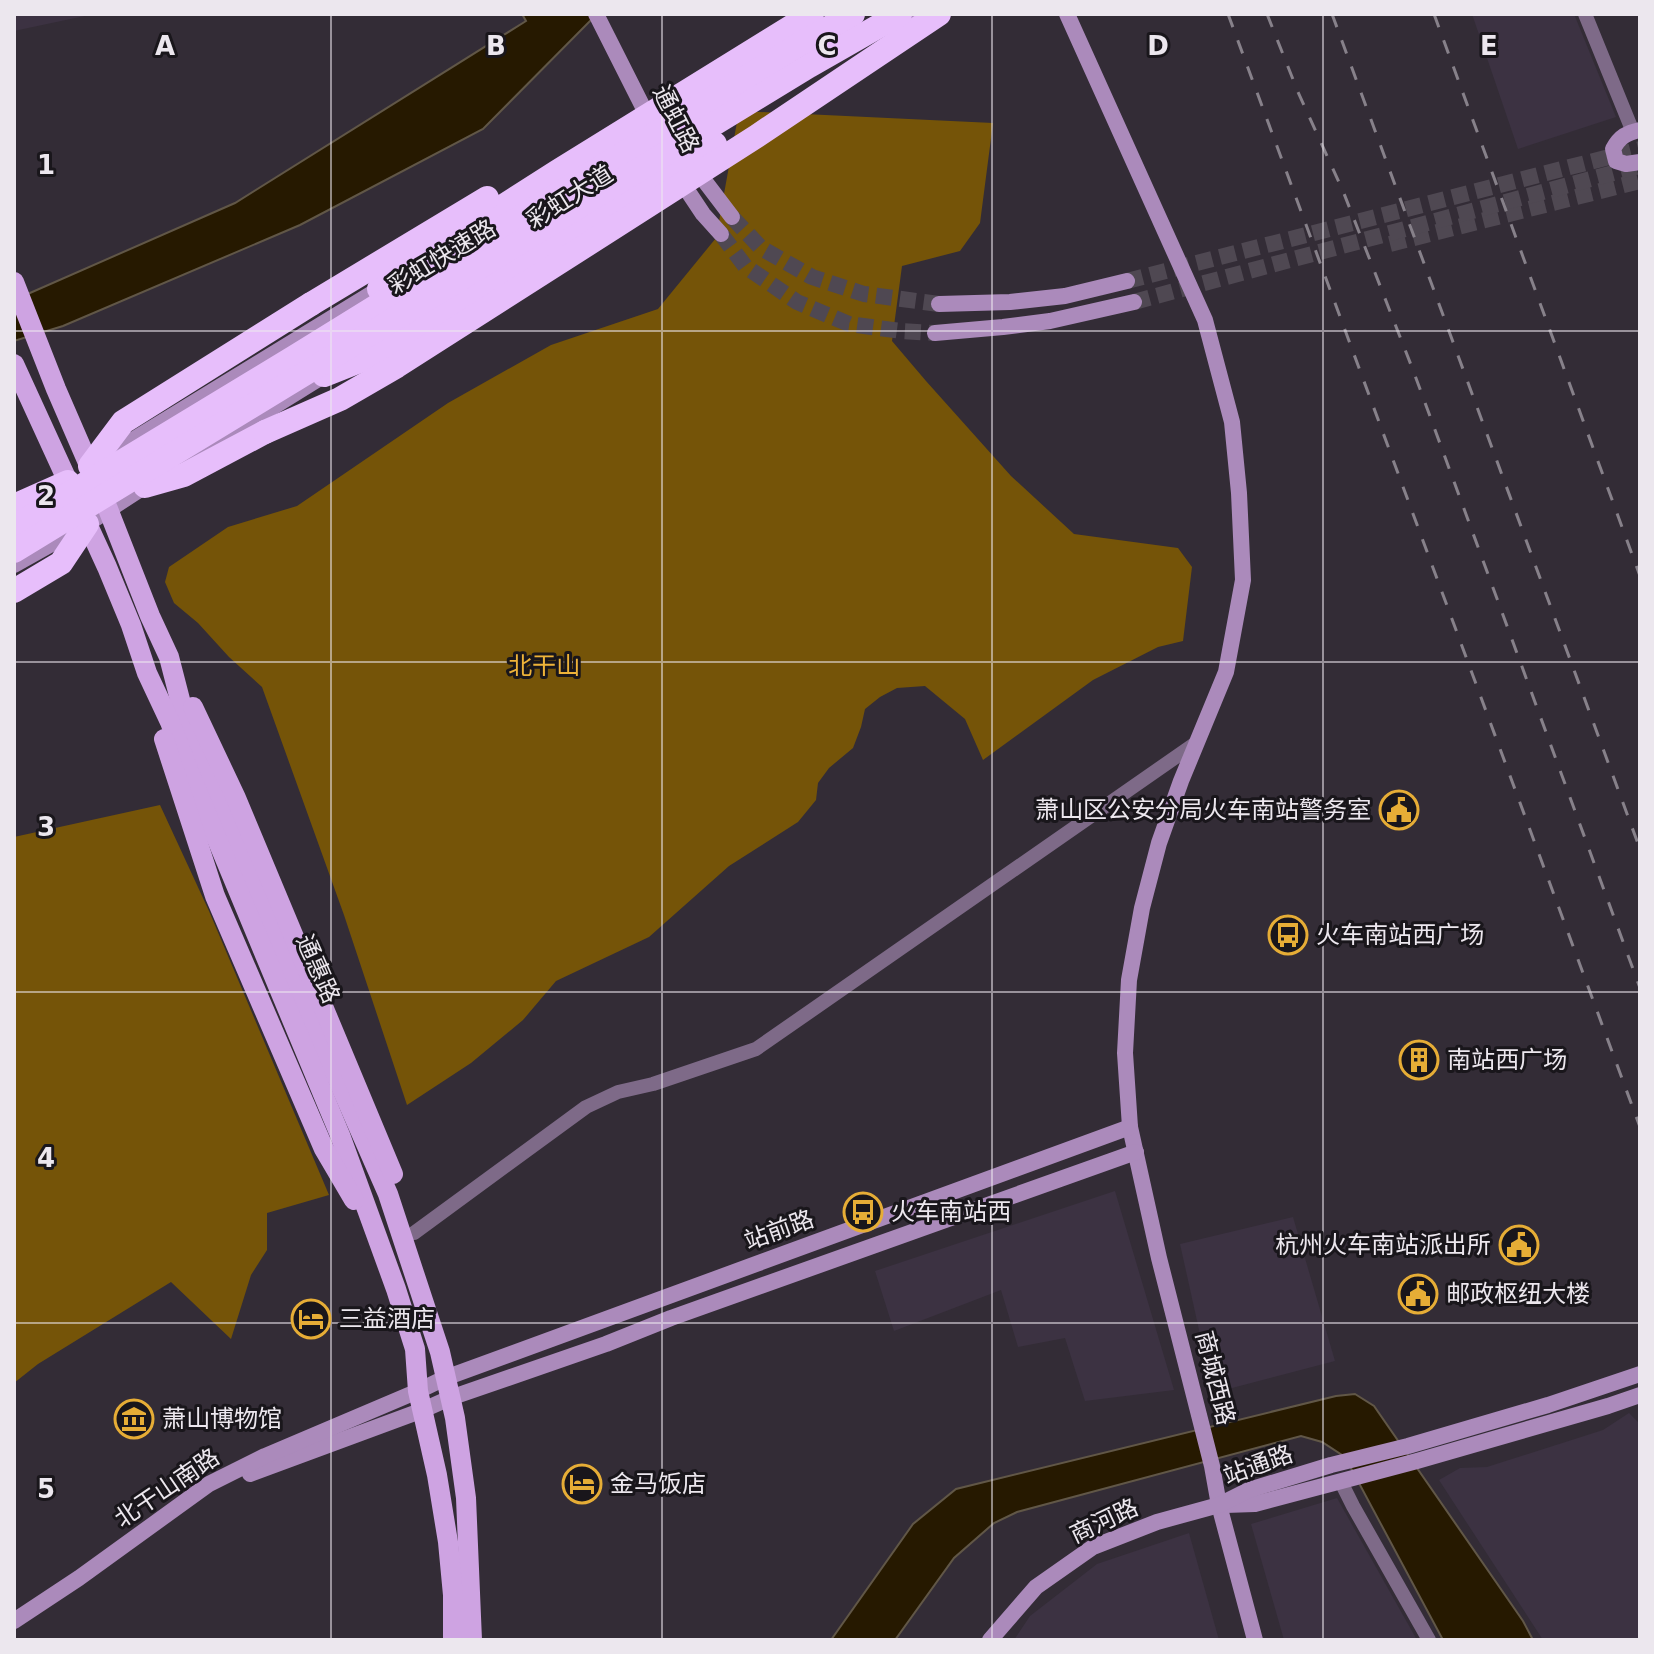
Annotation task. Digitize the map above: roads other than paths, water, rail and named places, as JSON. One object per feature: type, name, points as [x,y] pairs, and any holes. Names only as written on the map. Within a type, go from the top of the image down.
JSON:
[{"type":"highway","points":[[90,466],[123,422],[311,304],[790,14]]},
{"type":"highway","points":[[296,356],[396,275],[812,14]]},
{"type":"highway","name":"彩虹快速路","points":[[14,527],[853,14]]},
{"type":"highway","name":"彩虹快速路","points":[[14,551],[809,66],[900,14]]},
{"type":"highway","points":[[258,401],[372,356],[802,90],[939,14]]},
{"type":"highway","points":[[145,486],[184,475],[265,432],[340,399],[397,366],[757,136],[939,14]]},
{"type":"highway","points":[[14,506],[68,482]]},
{"type":"highway","points":[[14,591],[61,563],[87,524]]},
{"type":"main road","name":"彩虹大道","points":[[14,514],[542,189],[838,14]]},
{"type":"main road","name":"彩虹大道","points":[[14,565],[87,524],[916,14]]},
{"type":"main road","name":"商城西路","points":[[1067,14],[1205,320],[1232,422],[1243,580],[1226,672],[1181,781],[1159,843],[1142,908],[1129,980],[1125,1053],[1130,1127],[1159,1258],[1255,1640]]},
{"type":"main road","name":"通虹路","points":[[598,17],[678,158],[699,174],[732,217]]},
{"type":"main road","points":[[1636,131],[1618,139],[1613,149],[1616,161],[1626,164],[1640,162]]},
{"type":"main road","name":"通虹路","points":[[678,158],[679,179],[721,234]]},
{"type":"main road","points":[[939,304],[1010,302],[1065,296],[1127,281]]},
{"type":"main road","name":"通惠路","points":[[14,282],[169,657],[185,719],[269,923],[388,1194],[440,1352],[455,1418],[466,1498],[472,1640]]},
{"type":"main road","points":[[14,299],[28,318]]},
{"type":"main road","points":[[935,333],[1050,321],[1134,307]]},
{"type":"main road","points":[[14,364],[131,625],[174,772],[215,896],[324,1149],[356,1203],[396,1289],[415,1349],[420,1401],[448,1542],[453,1640]]},
{"type":"main road","points":[[169,657],[254,841],[405,1204],[414,1233],[417,1286]]},
{"type":"main road","name":"站前路","points":[[448,1388],[1130,1127]]},
{"type":"main road","points":[[448,1388],[606,1344],[1136,1152]]},
{"type":"main road","name":"站通路","points":[[1219,1505],[1249,1490],[1548,1405],[1640,1374]]},
{"type":"main road","name":"北干山南路","points":[[14,1621],[209,1484],[265,1456],[420,1401],[448,1388]]},
{"type":"main road","name":"站通路","points":[[1219,1505],[1255,1504],[1341,1482],[1640,1395]]},
{"type":"main road","name":"商河路","points":[[990,1640],[1036,1587],[1093,1547],[1157,1522],[1219,1505]]},
{"type":"street","points":[[1585,14],[1636,131]]},
{"type":"street","points":[[414,1233],[586,1107],[618,1092],[653,1084],[756,1049],[1196,743]]},
{"type":"street","points":[[1341,1482],[1429,1640]]},
{"type":"tunnel","points":[[1127,281],[1640,149]]},
{"type":"tunnel","points":[[1134,302],[1639,166]]},
{"type":"tunnel","points":[[1390,244],[1640,181]]},
{"type":"tunnel","points":[[732,217],[761,248],[812,277],[864,294],[939,304]]},
{"type":"tunnel","points":[[721,234],[745,266],[797,302],[849,324],[935,333]]},
{"type":"railway","points":[[1228,14],[1640,1127]]},
{"type":"railway","points":[[1267,14],[1343,191],[1413,370],[1640,988]]},
{"type":"railway","points":[[1332,14],[1640,849]]},
{"type":"railway","points":[[1434,14],[1640,576]]},
{"type":"place","name":"萧山区公安分局火车南站警务室","points":[[1399,810]]},
{"type":"place","name":"火车南站西广场","points":[[1288,935]]},
{"type":"place","name":"南站西广场","points":[[1419,1060]]},
{"type":"place","name":"火车南站西","points":[[863,1212]]},
{"type":"place","name":"杭州火车南站派出所","points":[[1519,1245]]},
{"type":"place","name":"邮政枢纽大楼","points":[[1418,1294]]},
{"type":"place","name":"三益酒店","points":[[311,1319]]},
{"type":"place","name":"萧山博物馆","points":[[134,1419]]},
{"type":"place","name":"金马饭店","points":[[582,1484]]},
{"type":"park label","name":"北干山","points":[[544,666]]}]
